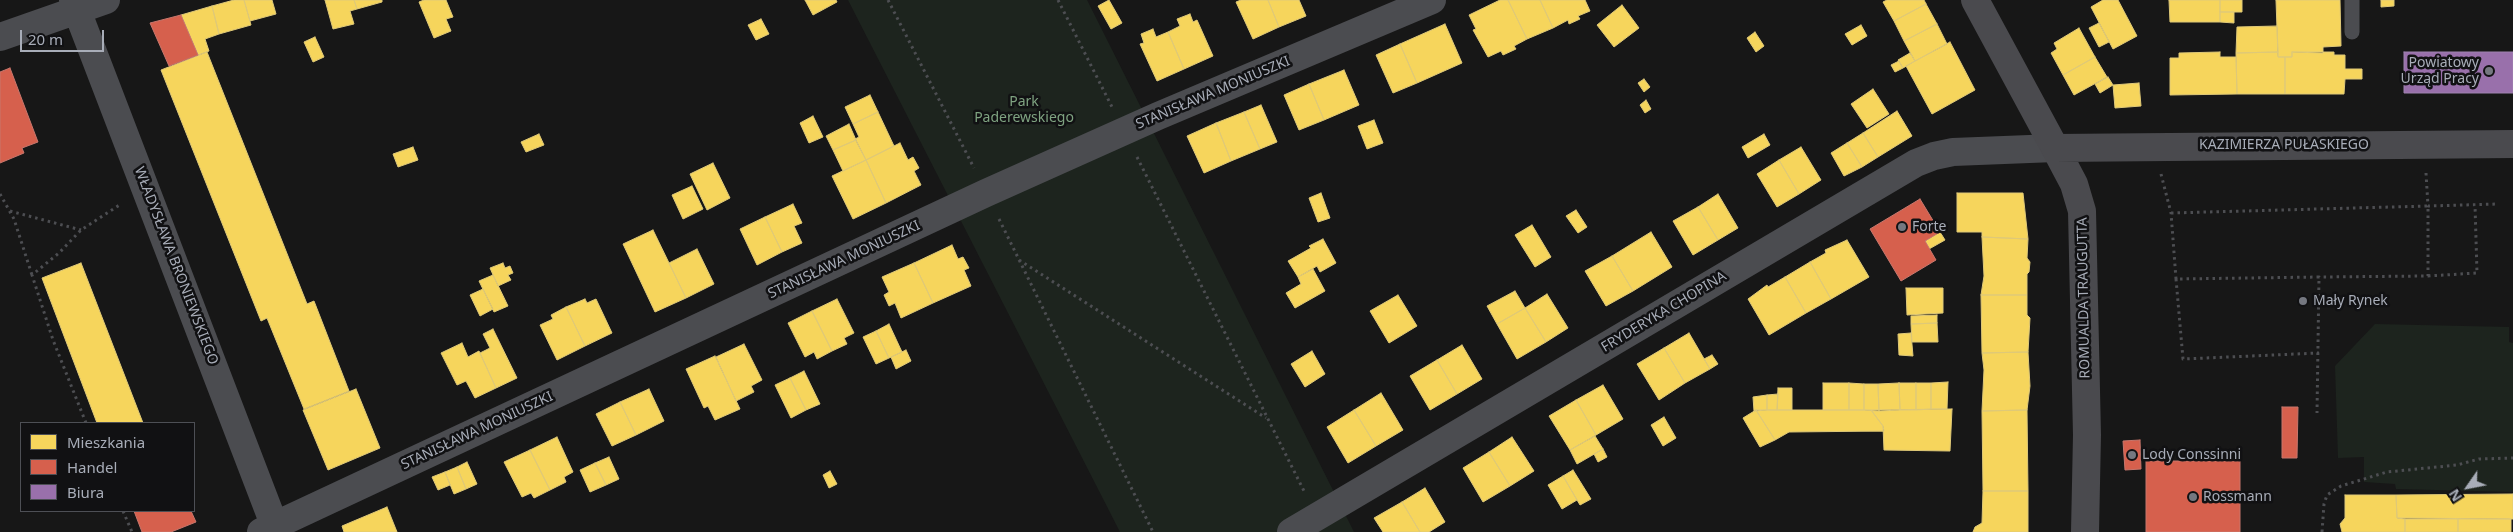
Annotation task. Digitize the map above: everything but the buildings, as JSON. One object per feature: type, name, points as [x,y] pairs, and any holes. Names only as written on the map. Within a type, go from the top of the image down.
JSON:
[{"type":"street","points":[[0,37],[75,4],[106,0]]},
{"type":"street","name":"STANISŁAWA MONIUSZKI","points":[[271,530],[1124,131],[1432,0]]},
{"type":"street","name":"ROMUALDA TRAUGUTTA","points":[[1975,0],[2056,148],[2074,184],[2082,211],[2086,435],[2085,532]]},
{"type":"street","name":"WŁADYSŁAWA BRONIEWSKIEGO","points":[[75,4],[148,192],[271,530]]},
{"type":"street","name":"KAZIMIERZA PUŁASKIEGO","points":[[2056,148],[2513,144]]},
{"type":"street","name":"FRYDERYKA CHOPINA","points":[[1291,532],[1916,163],[1934,156],[1953,152],[2056,148]]},
{"type":"lane","points":[[2352,0],[2352,32]]},
{"type":"path","points":[[888,0],[1153,532]]},
{"type":"path","points":[[1058,0],[1317,517]]},
{"type":"path","points":[[2160,171],[2171,213],[2183,359],[2319,353]]},
{"type":"path","points":[[2426,171],[2428,276]]},
{"type":"path","points":[[32,275],[59,253],[81,230],[106,212],[148,192]]},
{"type":"path","points":[[0,194],[10,211],[53,340],[86,422]]},
{"type":"path","points":[[2171,213],[2497,204]]},
{"type":"path","points":[[2176,279],[2428,276],[2477,273],[2475,205]]},
{"type":"path","points":[[10,211],[81,230]]},
{"type":"path","points":[[1018,259],[1267,418]]},
{"type":"path","points":[[2317,413],[2319,277]]},
{"type":"path","points":[[2322,532],[2324,504],[2327,495],[2341,486],[2387,472],[2457,465],[2478,459],[2513,458]]},
{"type":"path","points":[[123,512],[132,532]]},
{"type":"green space","name":"Park Paderewskiego","points":[[848,0],[1087,0],[1354,532],[1120,532]]},
{"type":"green space","points":[[2375,324],[2509,327],[2509,342],[2513,343],[2513,492],[2396,489],[2395,484],[2364,482],[2364,457],[2338,458],[2335,366]]},
{"type":"place","name":"Powiatowy Urząd Pracy","points":[[2489,71]]},
{"type":"place","name":"Forte","points":[[1902,227]]},
{"type":"place","name":"Mały Rynek","points":[[2303,301]]},
{"type":"place","name":"Lody Conssinni","points":[[2132,455]]},
{"type":"place","name":"Rossmann","points":[[2193,497]]}]
